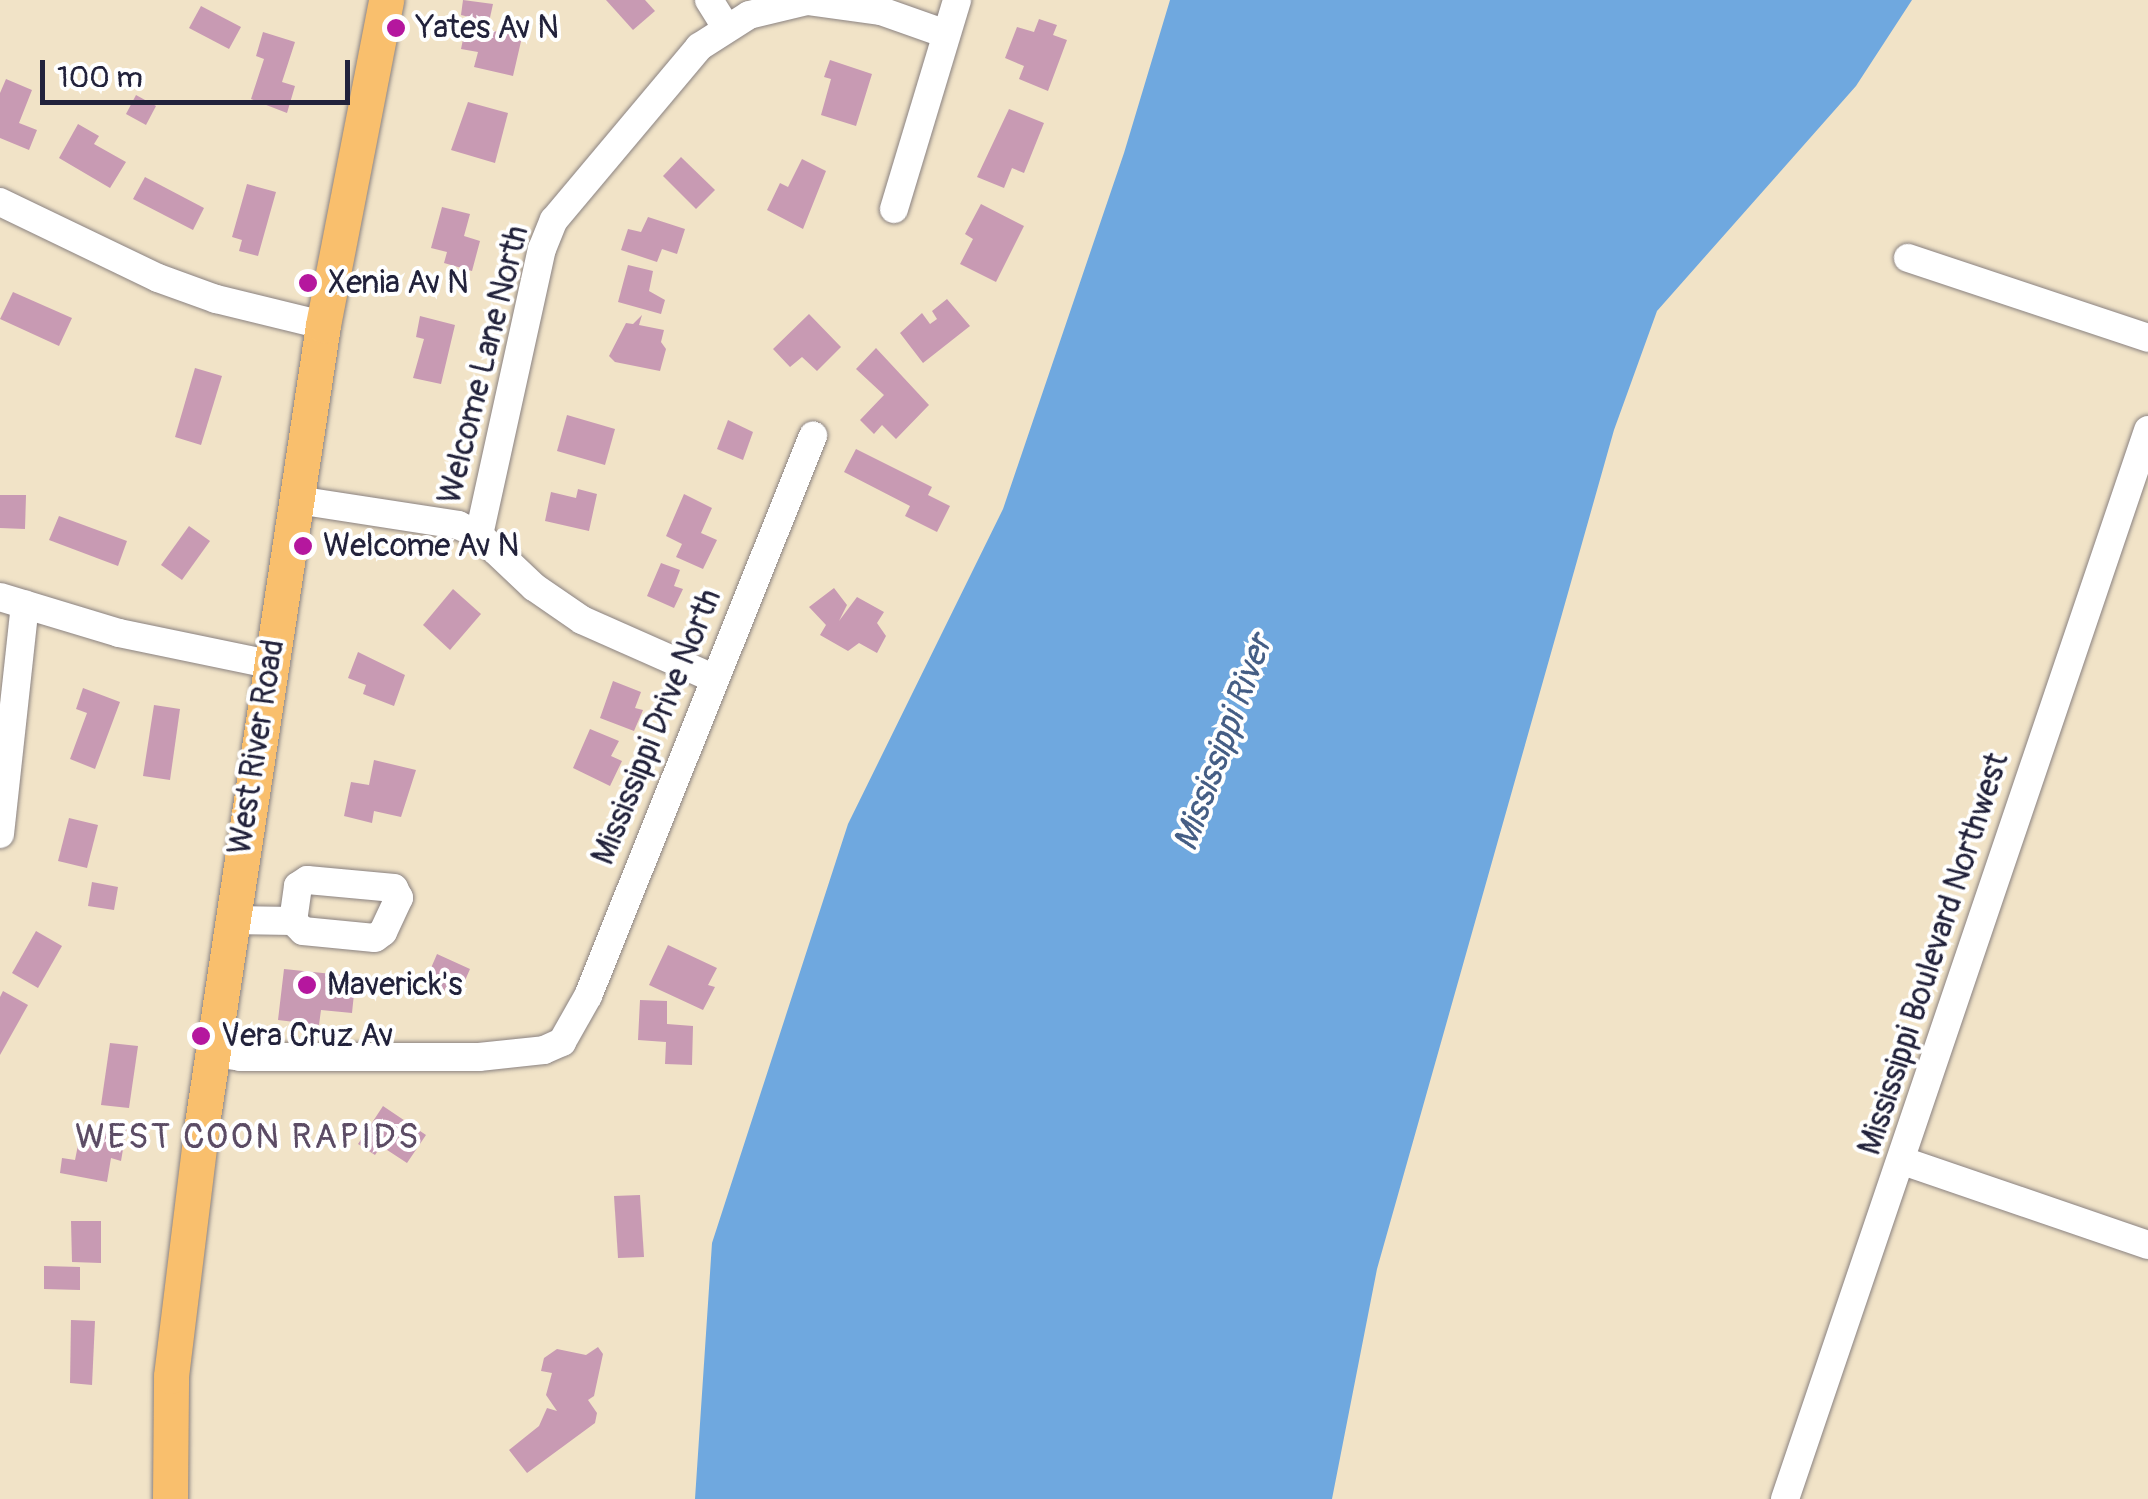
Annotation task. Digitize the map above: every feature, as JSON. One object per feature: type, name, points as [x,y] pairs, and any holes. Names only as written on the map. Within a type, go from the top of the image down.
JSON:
[{"type":"main road","name":"West River Road","points":[[170,1499],[174,1342],[231,920],[323,326],[386,0]]},
{"type":"street","points":[[710,0],[726,28]]},
{"type":"street","points":[[894,209],[957,0]]},
{"type":"street","name":"Welcome Lane North","points":[[479,535],[542,249],[554,220],[699,47],[726,28],[769,8],[807,1],[881,11],[946,34]]},
{"type":"street","points":[[0,202],[158,278],[216,298],[323,326]]},
{"type":"street","points":[[1908,258],[2148,338]]},
{"type":"street","name":"Mississippi Boulevard Northwest","points":[[1785,1499],[2148,430]]},
{"type":"street","name":"Mississippi Drive North","points":[[213,1054],[240,1058],[478,1057],[544,1050],[562,1042],[588,996],[812,436]]},
{"type":"street","points":[[297,500],[427,517],[479,535],[534,587],[582,620],[713,678]]},
{"type":"street","points":[[0,834],[12,600],[119,634],[270,664]]},
{"type":"street","points":[[231,920],[294,921]]},
{"type":"street","points":[[1903,1160],[2148,1245]]},
{"type":"water","name":"Mississippi River","points":[[1170,0],[1912,0],[1856,86],[1657,311],[1614,430],[1377,1269],[1332,1499],[695,1499],[712,1243],[848,824],[1003,509],[1124,153]]},
{"type":"building","points":[[463,0],[493,4],[489,22],[461,15]]},
{"type":"building","points":[[606,0],[645,0],[655,11],[633,30]]},
{"type":"building","points":[[201,6],[241,27],[229,49],[189,28]]},
{"type":"building","points":[[1039,19],[1057,25],[1053,35],[1067,40],[1048,91],[1019,79],[1024,66],[1005,58],[1017,27],[1034,32]]},
{"type":"building","points":[[466,25],[522,37],[513,76],[474,67],[478,52],[461,49]]},
{"type":"building","points":[[263,32],[295,42],[282,82],[295,86],[287,113],[251,99],[264,59],[256,56]]},
{"type":"building","points":[[830,60],[872,74],[856,126],[821,115],[831,79],[824,77]]},
{"type":"building","points":[[6,79],[32,90],[19,123],[37,130],[29,150],[0,138],[0,93]]},
{"type":"building","points":[[136,95],[156,106],[146,125],[126,114]]},
{"type":"building","points":[[468,102],[508,113],[495,163],[451,150]]},
{"type":"building","points":[[1009,109],[1044,123],[1024,173],[1012,168],[1004,188],[977,177]]},
{"type":"building","points":[[78,124],[99,136],[94,144],[126,162],[110,188],[59,158]]},
{"type":"building","points":[[681,157],[715,190],[696,209],[663,176]]},
{"type":"building","points":[[802,159],[826,171],[803,229],[767,210],[780,183],[788,187]]},
{"type":"building","points":[[145,177],[204,208],[193,230],[133,199]]},
{"type":"building","points":[[247,184],[276,192],[258,256],[239,251],[242,240],[232,237]]},
{"type":"building","points":[[981,204],[1024,226],[996,282],[960,264],[973,239],[965,234]]},
{"type":"building","points":[[442,207],[470,214],[464,236],[480,241],[472,271],[444,263],[447,252],[431,248]]},
{"type":"building","points":[[648,217],[685,229],[677,254],[662,249],[657,262],[621,250],[628,229],[641,232]]},
{"type":"building","points":[[628,265],[653,271],[649,291],[665,300],[661,314],[618,302]]},
{"type":"building","points":[[13,292],[72,318],[59,346],[0,319]]},
{"type":"building","points":[[947,299],[970,326],[923,363],[900,333],[922,313],[930,324],[937,319],[932,311]]},
{"type":"building","points":[[809,314],[841,347],[817,371],[802,357],[790,367],[773,349]]},
{"type":"building","points":[[642,315],[639,325],[664,330],[661,342],[666,349],[660,371],[615,362],[609,356],[626,323],[633,324]]},
{"type":"building","points":[[420,316],[455,325],[441,384],[413,378],[424,339],[416,337]]},
{"type":"building","points":[[876,348],[929,405],[896,439],[882,425],[874,434],[860,420],[884,395],[856,369]]},
{"type":"building","points":[[195,368],[222,376],[201,445],[175,437]]},
{"type":"building","points":[[567,415],[615,429],[605,465],[557,451]]},
{"type":"building","points":[[728,420],[753,432],[743,460],[717,449]]},
{"type":"building","points":[[856,449],[932,487],[928,495],[950,506],[937,532],[905,516],[910,506],[844,472]]},
{"type":"building","points":[[578,489],[597,494],[589,531],[545,521],[551,492],[576,498]]},
{"type":"building","points":[[684,494],[712,508],[701,533],[717,540],[703,569],[676,557],[682,544],[666,536]]},
{"type":"building","points":[[0,495],[26,495],[25,529],[0,528]]},
{"type":"building","points":[[59,516],[127,541],[118,566],[49,540]]},
{"type":"building","points":[[189,526],[210,541],[182,580],[161,565]]},
{"type":"building","points":[[661,563],[680,570],[674,586],[683,589],[674,608],[647,596]]},
{"type":"building","points":[[834,588],[847,605],[839,621],[857,597],[884,612],[877,623],[886,636],[877,653],[859,643],[848,651],[820,635],[826,625],[809,607]]},
{"type":"building","points":[[453,589],[481,614],[450,650],[423,625]]},
{"type":"building","points":[[358,652],[405,675],[394,706],[363,694],[366,685],[348,678]]},
{"type":"building","points":[[613,681],[641,692],[635,708],[643,710],[634,731],[600,718]]},
{"type":"building","points":[[83,688],[120,702],[95,769],[70,759],[87,713],[76,709]]},
{"type":"building","points":[[154,705],[180,709],[170,780],[143,776]]},
{"type":"building","points":[[590,729],[619,741],[611,756],[622,761],[610,786],[573,768]]},
{"type":"building","points":[[374,760],[416,770],[401,817],[374,811],[372,823],[344,816],[351,782],[369,785]]},
{"type":"building","points":[[69,818],[98,825],[87,868],[58,861]]},
{"type":"building","points":[[92,882],[118,887],[114,910],[88,906]]},
{"type":"building","points":[[36,931],[62,946],[38,988],[12,973]]},
{"type":"building","points":[[668,945],[717,968],[708,985],[715,987],[703,1010],[649,985]]},
{"type":"building","points":[[437,954],[470,969],[460,992],[446,987],[442,997],[422,989]]},
{"type":"building","points":[[284,969],[342,975],[340,981],[355,984],[352,1013],[321,1010],[319,1025],[278,1020]]},
{"type":"building","points":[[3,991],[28,1005],[0,1055],[0,997]]},
{"type":"building","points":[[640,1000],[667,1001],[667,1024],[693,1026],[692,1065],[665,1064],[666,1042],[638,1040]]},
{"type":"building","points":[[110,1043],[138,1046],[129,1108],[101,1105]]},
{"type":"building","points":[[383,1106],[426,1135],[407,1163],[381,1146],[375,1155],[358,1144]]},
{"type":"building","points":[[104,1122],[127,1126],[121,1161],[111,1158],[107,1182],[60,1173],[62,1158],[75,1160],[80,1135],[101,1140]]},
{"type":"building","points":[[640,1195],[644,1257],[618,1258],[614,1196]]},
{"type":"building","points":[[71,1221],[101,1221],[101,1263],[72,1262]]},
{"type":"building","points":[[44,1266],[80,1267],[80,1290],[44,1289]]},
{"type":"building","points":[[71,1320],[95,1321],[92,1385],[70,1383]]},
{"type":"building","points":[[598,1347],[603,1354],[594,1396],[588,1400],[597,1413],[595,1423],[527,1473],[509,1450],[539,1426],[547,1408],[557,1411],[546,1395],[552,1373],[541,1371],[544,1358],[557,1349],[586,1355]]},
{"type":"place","name":"Yates Av N","points":[[396,28]]},
{"type":"place","name":"Xenia Av N","points":[[308,283]]},
{"type":"place","name":"Welcome Av N","points":[[303,546]]},
{"type":"place","name":"Maverick's","points":[[307,985]]},
{"type":"place","name":"Vera Cruz Av","points":[[201,1036]]},
{"type":"district","name":"WEST COON RAPIDS","points":[[248,1137]]}]
